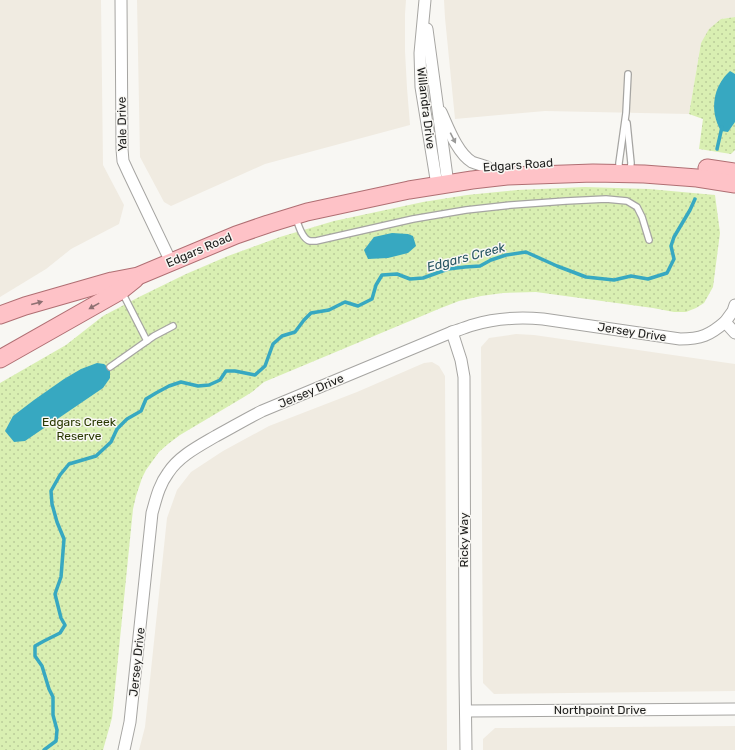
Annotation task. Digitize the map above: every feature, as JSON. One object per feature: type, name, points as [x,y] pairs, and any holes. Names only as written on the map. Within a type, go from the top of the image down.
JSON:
[{"type":"main road","name":"Edgars Road","points":[[0,316],[25,306],[112,281],[138,276],[236,235],[268,224],[301,214],[409,190],[442,179],[487,167],[549,162],[590,162],[735,184]]},
{"type":"main road","name":"Edgars Road","points":[[442,179],[472,180],[507,176],[578,173],[625,168],[696,166],[735,172]]},
{"type":"main road","name":"Edgars Road","points":[[0,359],[121,290],[138,276]]},
{"type":"street","name":"Yale Drive","points":[[121,0],[123,160],[171,262]]},
{"type":"street","name":"Willandra Drive","points":[[424,3],[436,103],[442,179]]},
{"type":"street","name":"Willandra Drive","points":[[424,3],[420,53],[421,87],[442,179]]},
{"type":"street","points":[[436,103],[460,150],[474,163],[487,167]]},
{"type":"street","points":[[735,305],[733,311],[725,322],[735,333]]},
{"type":"street","name":"Jersey Drive","points":[[124,750],[130,722],[152,513],[161,483],[168,472],[177,462],[195,449],[262,411],[474,324],[509,318],[543,319],[680,339],[693,339],[716,331],[725,322]]},
{"type":"street","name":"Ricky Way","points":[[452,332],[462,360],[464,377],[466,750]]},
{"type":"street","name":"Northpoint Drive","points":[[466,711],[735,709]]},
{"type":"lane","points":[[625,168],[628,74]]},
{"type":"lane","points":[[625,168],[626,113]]},
{"type":"lane","points":[[301,214],[301,231],[310,241],[413,219],[466,210],[511,205],[606,199],[627,201],[637,207],[642,217],[649,240]]},
{"type":"lane","points":[[121,290],[147,341]]},
{"type":"lane","points":[[110,367],[154,336],[173,326]]},
{"type":"shaded area","points":[[0,0],[101,0],[103,165],[124,205],[119,224],[71,249],[46,269],[0,297]]},
{"type":"shaded area","points":[[137,0],[406,0],[405,51],[410,125],[265,164],[171,206],[164,202],[140,157]]},
{"type":"shaded area","points":[[444,0],[735,0],[735,17],[721,19],[701,43],[689,114],[545,111],[455,119]]},
{"type":"shaded area","points":[[516,334],[534,335],[735,364],[735,691],[494,694],[483,683],[481,347],[489,338]]},
{"type":"shaded area","points":[[432,362],[439,366],[445,376],[447,750],[139,750],[145,727],[167,518],[177,490],[191,472],[223,451],[269,426],[357,392],[424,363]]},
{"type":"shaded area","points":[[735,726],[735,750],[483,750],[483,739],[495,728]]},
{"type":"green space","points":[[735,17],[735,150],[731,154],[699,149],[703,119],[689,114],[701,43],[709,29],[721,19]]},
{"type":"green space","name":"Edgars Creek Reserve","points":[[585,187],[649,189],[715,195],[720,233],[713,287],[704,303],[686,312],[674,312],[536,292],[503,293],[459,301],[264,382],[252,392],[180,435],[159,452],[146,470],[136,496],[133,509],[112,718],[103,750],[0,750],[0,383],[66,345],[103,316],[139,297],[186,274],[228,256],[280,237],[334,221],[423,202],[467,195],[517,190]]},
{"type":"water","points":[[730,71],[735,74],[735,122],[728,132],[721,131],[717,123],[714,107],[720,84]]},
{"type":"water","points":[[392,233],[408,234],[413,236],[416,246],[408,253],[388,258],[368,259],[364,250],[374,237]]},
{"type":"water","points":[[97,363],[104,364],[110,369],[110,378],[103,388],[25,441],[14,442],[5,431],[13,416],[64,379],[81,369]]},
{"type":"waterway","name":"Edgars Creek","points":[[717,149],[722,127]]},
{"type":"waterway","name":"Edgars Creek","points":[[44,750],[56,741],[57,730],[53,715],[53,697],[42,666],[35,656],[35,646],[60,633],[65,625],[61,618],[55,594],[61,577],[64,539],[52,504],[51,491],[60,475],[69,464],[96,456],[111,442],[117,429],[127,419],[141,411],[146,399],[169,386],[181,382],[198,386],[209,385],[220,380],[226,371],[235,371],[255,375],[265,366],[273,344],[282,336],[295,332],[311,313],[329,310],[345,302],[358,306],[372,299],[376,285],[382,275],[397,274],[410,279],[423,278],[448,269],[480,266],[491,260],[506,255],[526,252],[586,277],[614,280],[631,276],[648,279],[667,273],[674,259],[671,246],[674,237],[695,199]]}]
